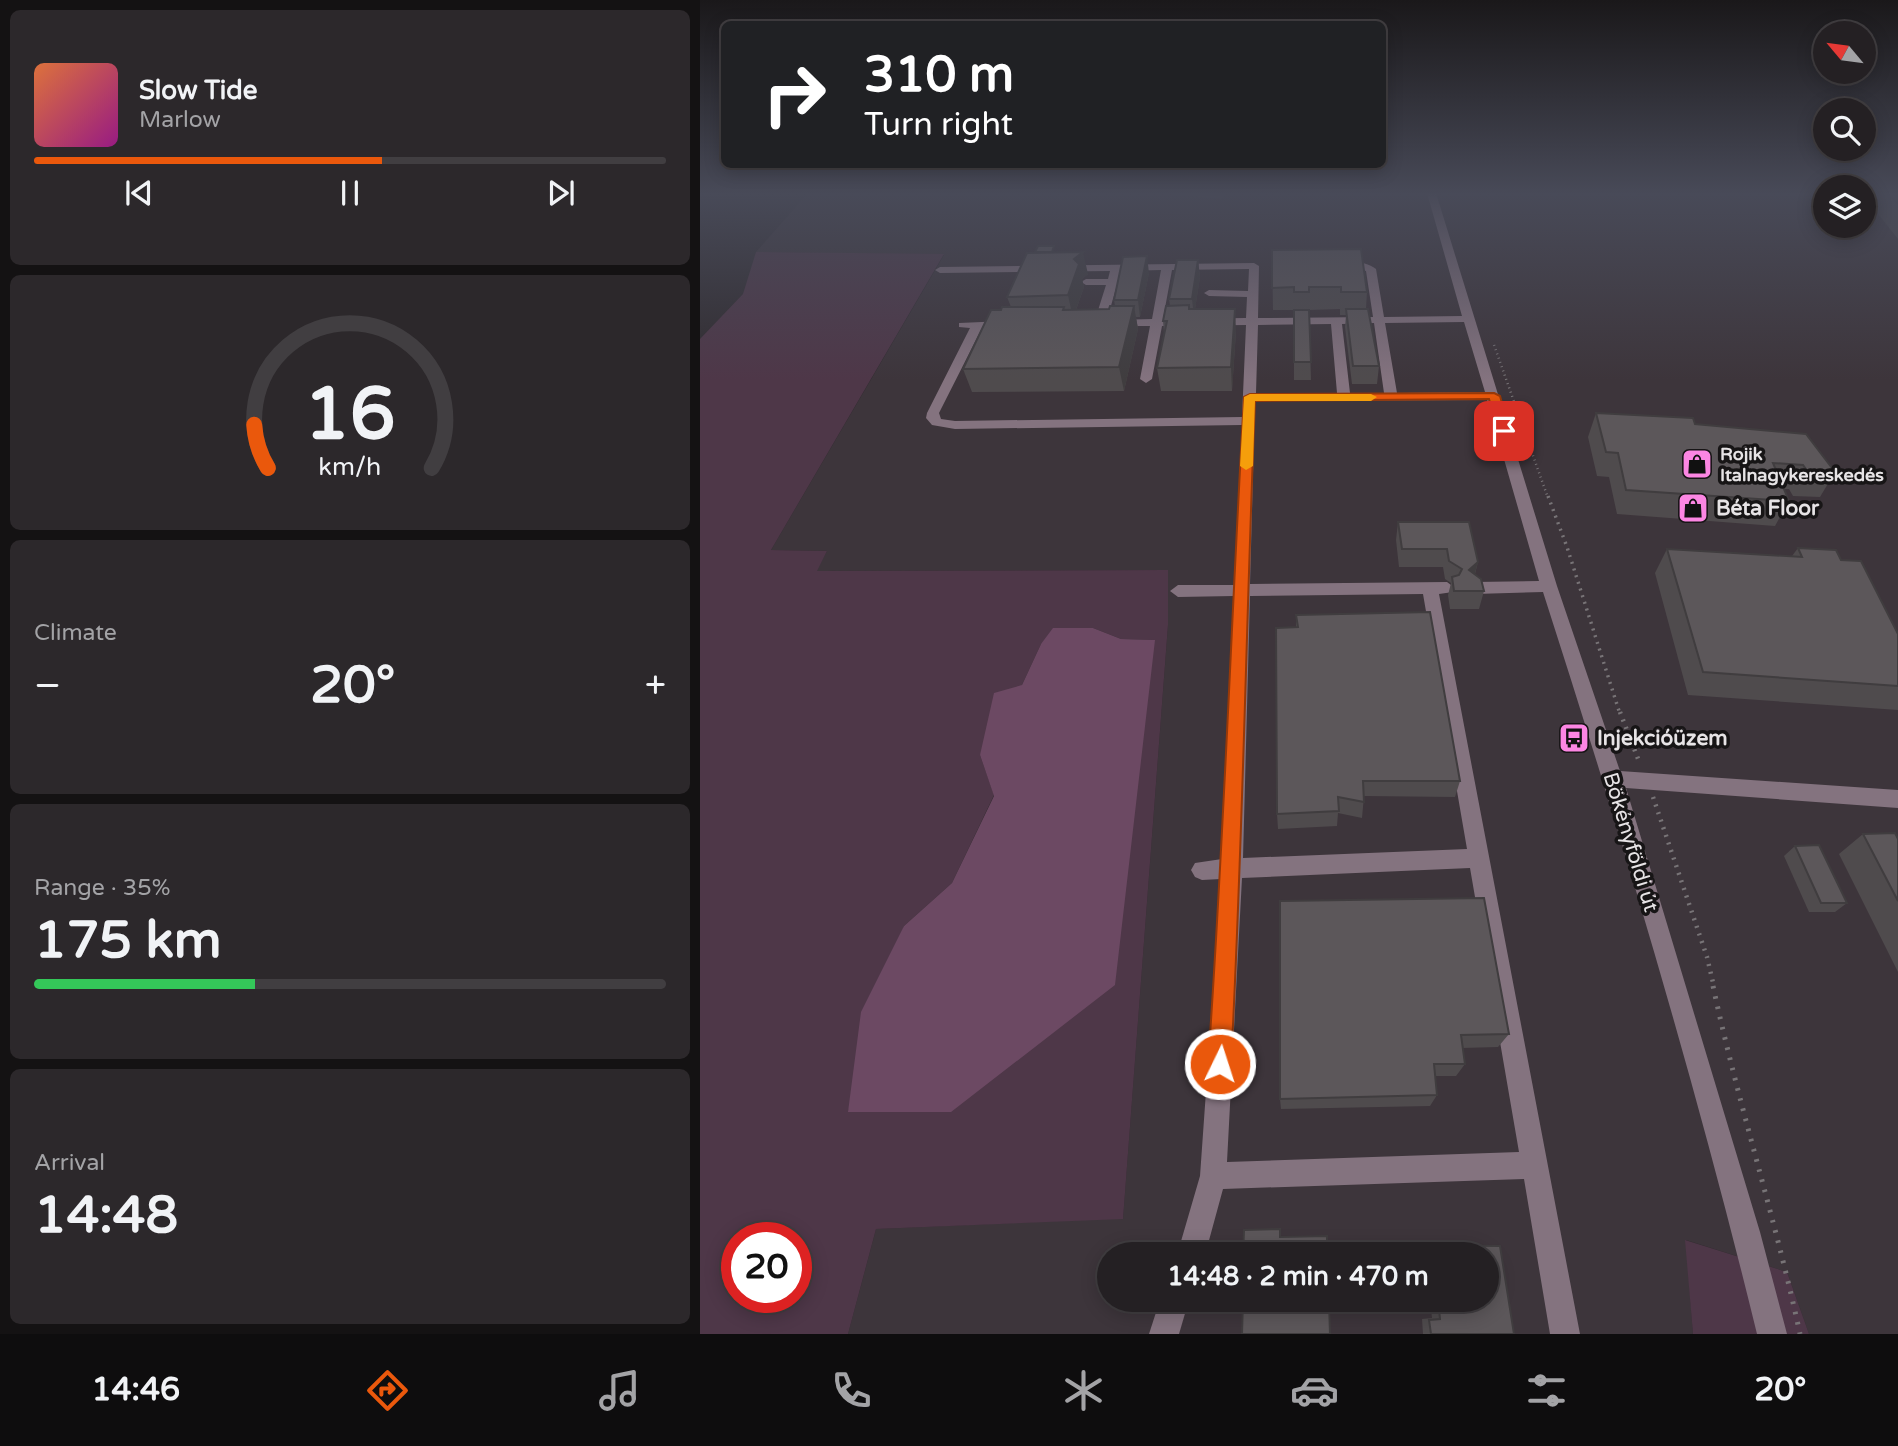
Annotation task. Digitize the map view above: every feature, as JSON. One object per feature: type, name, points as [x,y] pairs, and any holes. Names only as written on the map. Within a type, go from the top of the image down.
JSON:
[{"type":"street","name":"Bökényföldi út","points":[[1450,255],[1549,586],[1613,779],[1746,1232],[1772,1334]]},
{"type":"street","points":[[1333,265],[1359,265],[1371,270],[1391,397]]},
{"type":"street","points":[[1195,1242],[1213,1175],[1232,869],[1240,590],[1254,266]]},
{"type":"street","points":[[940,270],[1267,266]]},
{"type":"street","points":[[1146,379],[1167,268]]},
{"type":"street","points":[[1100,323],[1116,269]]},
{"type":"street","points":[[1086,282],[1112,282]]},
{"type":"street","points":[[1209,293],[1253,294]]},
{"type":"street","points":[[1087,323],[1470,318]]},
{"type":"street","points":[[1336,320],[1344,398]]},
{"type":"street","points":[[985,321],[933,413],[937,422],[955,425],[1248,421]]},
{"type":"street","points":[[963,325],[985,321],[1024,324]]},
{"type":"street","points":[[1250,397],[1494,396]]},
{"type":"street","points":[[1475,588],[1549,586]]},
{"type":"street","points":[[1178,591],[1439,588],[1478,858],[1565,1334]]},
{"type":"street","points":[[1613,779],[1898,799]]},
{"type":"street","points":[[1202,870],[1478,858]]},
{"type":"street","points":[[1213,1175],[1535,1165]]},
{"type":"street","points":[[1164,1334],[1171,1312]]},
{"type":"path","points":[[1493,341],[1523,431],[1567,547],[1627,734],[1647,781],[1707,957],[1729,1059],[1787,1272],[1800,1334]]},
{"type":"shaded area","points":[[755,255],[943,255],[771,550],[827,551],[817,571],[1168,570],[1168,625],[1123,1219],[876,1229],[848,1334],[700,1334],[700,339],[743,294]],"holes":[[[1093,628],[1121,639],[1154,640],[848,1112],[904,926],[952,883],[994,795],[980,755],[1022,685],[1041,644]]]},
{"type":"shaded area","points":[[944,255],[1898,255],[1898,1334],[1809,1334],[1787,1272],[1686,1240],[1693,1334],[848,1334],[876,1229],[1123,1218],[1168,625],[1168,570],[816,571],[827,551],[771,550]]},
{"type":"shaded area","points":[[1053,628],[1093,628],[1121,639],[1155,640],[1115,985],[951,1112],[848,1112],[861,1012],[904,926],[952,883],[994,796],[980,755],[994,693],[1022,685],[1041,644]]},
{"type":"shaded area","points":[[1685,1240],[1787,1272],[1809,1334],[1693,1334]]},
{"type":"building","points":[[1026,255],[1079,255],[1074,259],[1079,264],[1068,295],[1007,297]]},
{"type":"building","points":[[1272,255],[1362,255],[1367,292],[1341,292],[1341,287],[1309,287],[1309,292],[1294,292],[1294,287],[1272,288]]},
{"type":"building","points":[[1147,256],[1138,300],[1114,300],[1123,257]]},
{"type":"building","points":[[1177,260],[1198,260],[1192,299],[1169,299]]},
{"type":"building","points":[[1189,305],[1189,309],[1235,309],[1231,367],[1157,368],[1167,321],[1163,321],[1166,306]]},
{"type":"building","points":[[1110,306],[1134,306],[1119,367],[963,369],[991,310],[1001,310],[1002,307],[1109,309]]},
{"type":"building","points":[[1346,309],[1368,309],[1379,366],[1353,366]]},
{"type":"building","points":[[1294,310],[1309,310],[1311,362],[1294,362]]},
{"type":"building","points":[[1596,413],[1693,418],[1695,424],[1806,434],[1835,472],[1808,472],[1803,465],[1773,463],[1789,501],[1626,490],[1618,453],[1606,452]]},
{"type":"building","points":[[1398,522],[1469,522],[1478,562],[1469,570],[1481,579],[1484,591],[1454,591],[1452,577],[1459,575],[1462,569],[1449,561],[1447,549],[1402,549]]},
{"type":"building","points":[[1798,548],[1836,550],[1841,560],[1861,561],[1898,634],[1898,686],[1703,672],[1667,549],[1802,557]]},
{"type":"building","points":[[1430,612],[1460,781],[1363,781],[1364,802],[1338,797],[1339,811],[1277,814],[1276,628],[1298,627],[1296,615]]},
{"type":"building","points":[[1895,833],[1898,839],[1898,901],[1863,834]]},
{"type":"building","points":[[1819,845],[1847,903],[1821,903],[1795,846]]},
{"type":"building","points":[[1484,898],[1509,1034],[1461,1035],[1465,1064],[1434,1064],[1437,1095],[1280,1099],[1280,901]]},
{"type":"building","points":[[1280,1229],[1280,1237],[1327,1236],[1327,1242],[1244,1242],[1244,1230]]},
{"type":"building","points":[[1500,1246],[1514,1334],[1431,1334],[1429,1320],[1440,1319],[1439,1312],[1499,1312]]},
{"type":"building","points":[[1243,1312],[1329,1312],[1330,1334],[1242,1334]]},
{"type":"slow traffic","points":[[1246,466],[1250,397],[1371,397]]},
{"type":"place","name":"Rojik Italnagykereskedés","points":[[1697,464]]},
{"type":"place","name":"Béta Floor","points":[[1693,508]]},
{"type":"place","name":"Injekcióüzem","points":[[1574,738]]},
{"type":"route","points":[[1220,1064],[1232,869],[1240,590],[1250,397],[1494,396],[1504,431]]}]
